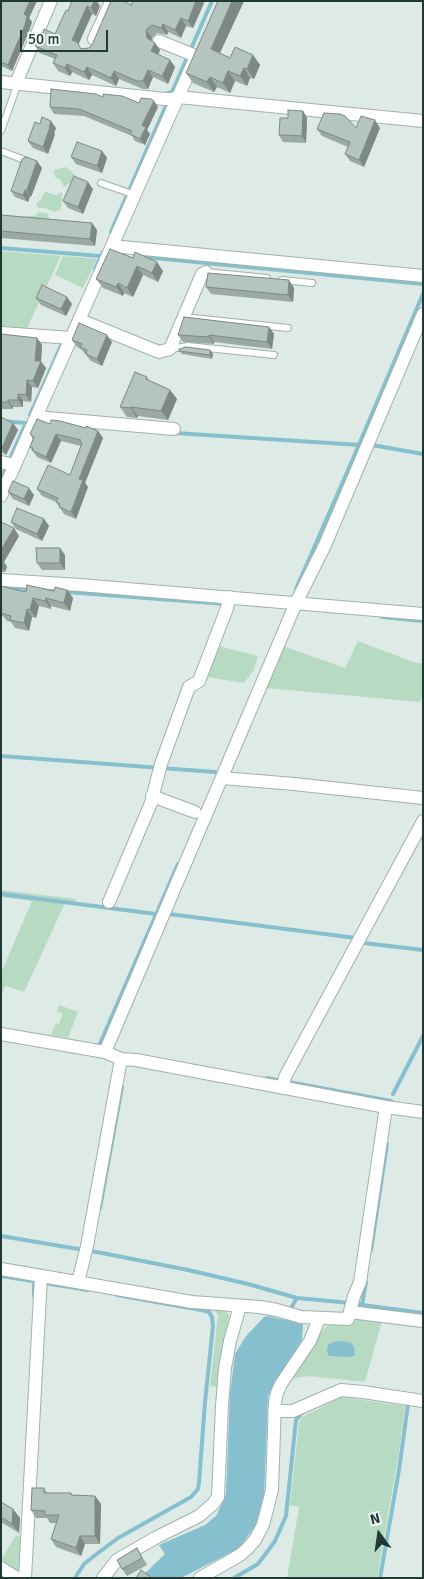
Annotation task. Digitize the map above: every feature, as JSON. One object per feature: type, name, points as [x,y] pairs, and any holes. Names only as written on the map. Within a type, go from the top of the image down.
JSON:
[{"type":"street","points":[[18,80],[50,1]]},
{"type":"street","points":[[90,49],[110,1]]},
{"type":"street","points":[[1,496],[8,463],[35,420],[67,338],[80,320],[110,252],[131,193],[193,52],[159,41]]},
{"type":"street","points":[[1,82],[18,80],[172,98],[423,121]]},
{"type":"street","points":[[110,252],[423,276]]},
{"type":"street","points":[[80,320],[159,352],[170,349],[202,274],[206,272]]},
{"type":"street","points":[[105,1052],[296,603],[325,545],[423,314]]},
{"type":"street","points":[[1,333],[67,338]]},
{"type":"street","points":[[35,420],[174,429]]},
{"type":"street","points":[[1,580],[228,602],[296,603],[423,614]]},
{"type":"street","points":[[109,902],[151,802],[159,768],[189,687],[199,680],[228,602]]},
{"type":"street","points":[[222,778],[423,798]]},
{"type":"street","points":[[152,796],[195,812]]},
{"type":"street","points":[[284,1083],[423,821]]},
{"type":"street","points":[[1,1034],[105,1052],[125,1060],[284,1083],[390,1107],[423,1112]]},
{"type":"street","points":[[78,1282],[125,1060]]},
{"type":"street","points":[[1,1269],[40,1280],[78,1282],[192,1302],[277,1310],[300,1317],[348,1319],[360,1282],[390,1107]]},
{"type":"street","points":[[26,1578],[40,1280]]},
{"type":"street","points":[[103,1578],[118,1560],[199,1516],[218,1497],[225,1368],[230,1340],[240,1306]]},
{"type":"street","points":[[351,1306],[423,1321]]},
{"type":"street","points":[[200,1578],[240,1555],[255,1540],[263,1525],[272,1490],[274,1411],[277,1393],[310,1341],[319,1319]]},
{"type":"street","points":[[274,1411],[293,1410],[341,1390],[423,1400]]},
{"type":"street","points":[[1,1568],[16,1578]]},
{"type":"lane","points":[[1,131],[18,80]]},
{"type":"lane","points":[[1,151],[27,161]]},
{"type":"lane","points":[[101,183],[131,193]]},
{"type":"lane","points":[[206,272],[312,283]]},
{"type":"lane","points":[[184,317],[288,328]]},
{"type":"lane","points":[[170,349],[188,346],[274,355]]},
{"type":"green space","points":[[66,167],[76,176],[64,187],[61,180],[55,177],[54,170]]},
{"type":"green space","points":[[45,191],[54,195],[62,192],[60,210],[54,212],[45,208],[39,208],[36,204]]},
{"type":"green space","points":[[39,212],[48,214],[50,222],[25,216],[35,216]]},
{"type":"green space","points":[[1,251],[61,256],[26,330],[1,328]]},
{"type":"green space","points":[[63,256],[97,259],[83,288],[55,275]]},
{"type":"green space","points":[[358,641],[416,663],[423,663],[423,694],[420,702],[266,688],[283,646],[345,668]]},
{"type":"green space","points":[[219,646],[258,656],[254,670],[244,683],[207,677]]},
{"type":"green space","points":[[1,890],[76,899],[75,904],[65,903],[24,992],[5,986],[1,997],[1,973],[32,901],[1,897]]},
{"type":"green space","points":[[59,1005],[78,1012],[68,1038],[51,1035],[56,1023],[59,1024],[63,1013],[57,1012]]},
{"type":"green space","points":[[209,1308],[225,1309],[229,1315],[219,1387],[210,1386],[218,1315]]},
{"type":"green space","points":[[354,1318],[382,1321],[365,1382],[309,1376],[290,1379],[320,1333],[327,1326],[333,1324],[351,1326]]},
{"type":"green space","points":[[342,1397],[405,1406],[377,1578],[287,1578],[299,1507],[290,1505],[299,1422],[302,1417]]},
{"type":"green space","points":[[16,1535],[21,1538],[19,1568],[17,1571],[3,1562],[2,1558]]},
{"type":"water","points":[[268,1316],[303,1324],[302,1340],[268,1396],[264,1499],[255,1527],[238,1549],[181,1578],[152,1578],[149,1576],[140,1578],[165,1554],[159,1545],[205,1525],[216,1516],[226,1495],[230,1395],[235,1354],[246,1336],[264,1317]]},
{"type":"water","points":[[333,1342],[351,1343],[354,1347],[355,1355],[351,1357],[328,1355],[328,1345]]},
{"type":"building","points":[[1,1],[30,1],[24,14],[27,16],[25,25],[8,65],[1,62]]},
{"type":"building","points":[[72,1],[94,1],[91,8],[87,6],[72,40],[77,42],[81,49],[89,48],[92,45],[111,1],[123,1],[131,5],[133,1],[196,1],[188,21],[181,18],[175,30],[163,24],[161,28],[152,25],[146,30],[147,38],[155,43],[151,51],[170,60],[162,76],[148,70],[143,81],[137,81],[114,71],[111,78],[87,67],[84,72],[67,64],[65,68],[53,63],[57,55],[35,46],[44,29],[55,34]]},
{"type":"building","points":[[218,1],[232,1],[211,49],[230,58],[235,47],[253,55],[247,69],[244,68],[240,76],[228,71],[223,83],[210,77],[207,82],[186,73]]},
{"type":"building","points":[[51,89],[96,94],[103,97],[103,94],[122,96],[139,103],[141,98],[154,101],[142,125],[146,127],[140,139],[130,134],[132,131],[79,109],[50,107]]},
{"type":"building","points":[[288,110],[303,111],[302,136],[279,135],[280,118],[288,118]]},
{"type":"building","points":[[324,113],[345,116],[356,128],[361,116],[375,120],[359,160],[345,154],[350,142],[317,129]]},
{"type":"building","points":[[42,117],[51,121],[43,147],[28,141],[35,122],[40,124]]},
{"type":"building","points":[[77,142],[102,151],[97,166],[71,157]]},
{"type":"building","points":[[26,157],[37,161],[27,190],[25,190],[23,195],[11,191],[22,159]]},
{"type":"building","points":[[74,176],[88,182],[78,207],[63,201]]},
{"type":"building","points":[[1,215],[92,223],[90,239],[1,231]]},
{"type":"building","points":[[110,249],[133,258],[135,252],[157,262],[152,273],[137,266],[127,288],[118,283],[116,287],[96,279]]},
{"type":"building","points":[[208,273],[289,280],[288,295],[206,287]]},
{"type":"building","points":[[42,285],[67,297],[61,309],[36,298]]},
{"type":"building","points":[[184,317],[269,327],[267,342],[209,335],[209,337],[178,335]]},
{"type":"building","points":[[79,323],[107,335],[97,359],[86,354],[87,350],[80,347],[82,344],[72,340]]},
{"type":"building","points":[[1,334],[37,338],[35,361],[41,361],[33,381],[27,380],[26,395],[18,394],[18,400],[8,400],[8,402],[1,402]]},
{"type":"building","points":[[186,347],[210,350],[210,355],[179,351],[179,349]]},
{"type":"building","points":[[135,372],[170,390],[161,411],[120,407]]},
{"type":"building","points":[[1,417],[13,423],[2,448],[1,448]]},
{"type":"building","points":[[37,419],[50,424],[51,420],[86,428],[86,426],[98,431],[79,479],[83,480],[71,512],[59,507],[60,504],[56,502],[58,498],[37,489],[48,465],[70,475],[82,443],[80,442],[81,440],[56,434],[46,457],[30,447],[34,437],[30,434]]},
{"type":"building","points":[[13,481],[29,488],[24,499],[8,492]]},
{"type":"building","points":[[17,508],[44,519],[37,534],[11,522]]},
{"type":"building","points":[[1,522],[14,528],[1,550]]},
{"type":"building","points":[[36,548],[60,548],[60,563],[37,563]]},
{"type":"building","points":[[27,585],[54,591],[55,587],[67,590],[64,603],[46,598],[45,601],[33,598],[30,610],[27,609],[24,623],[10,620],[11,616],[1,613],[1,586],[26,592]]},
{"type":"building","points":[[32,1488],[44,1488],[44,1493],[71,1493],[71,1495],[95,1496],[95,1536],[80,1536],[76,1548],[51,1539],[59,1515],[45,1515],[45,1511],[31,1510]]},
{"type":"building","points":[[1,1502],[13,1509],[12,1524],[1,1517]]},
{"type":"building","points":[[137,1548],[142,1558],[122,1569],[117,1560]]},
{"type":"building","points":[[141,1570],[152,1578],[136,1578]]},
{"type":"waterway","points":[[165,94],[172,92],[212,1]]},
{"type":"waterway","points":[[111,232],[168,101]]},
{"type":"waterway","points":[[1,248],[100,256]]},
{"type":"waterway","points":[[95,269],[103,252]]},
{"type":"waterway","points":[[144,257],[423,284]]},
{"type":"waterway","points":[[296,589],[423,294]]},
{"type":"waterway","points":[[30,415],[64,339]]},
{"type":"waterway","points":[[1,421],[31,422]]},
{"type":"waterway","points":[[1,479],[26,423]]},
{"type":"waterway","points":[[175,433],[360,445]]},
{"type":"waterway","points":[[372,445],[423,454]]},
{"type":"waterway","points":[[1,587],[31,589]]},
{"type":"waterway","points":[[66,592],[226,604]]},
{"type":"waterway","points":[[382,617],[423,621]]},
{"type":"waterway","points":[[1,756],[215,772]]},
{"type":"waterway","points":[[97,1045],[99,1046],[178,864]]},
{"type":"waterway","points":[[1,894],[156,914]]},
{"type":"waterway","points":[[169,914],[356,938]]},
{"type":"waterway","points":[[364,943],[423,950]]},
{"type":"waterway","points":[[393,1094],[423,1036]]},
{"type":"waterway","points":[[267,1078],[391,1101]]},
{"type":"waterway","points":[[100,1208],[122,1087]]},
{"type":"waterway","points":[[371,1250],[387,1144]]},
{"type":"waterway","points":[[1,1236],[188,1270],[297,1298]]},
{"type":"waterway","points":[[1,1276],[88,1290]]},
{"type":"waterway","points":[[34,1281],[34,1296]]},
{"type":"waterway","points":[[362,1305],[366,1282]]},
{"type":"waterway","points":[[75,1578],[84,1564],[118,1538],[191,1497],[198,1489],[199,1483],[213,1326],[212,1317],[209,1312],[201,1310],[117,1295]]},
{"type":"waterway","points":[[290,1310],[297,1298],[423,1313]]},
{"type":"waterway","points":[[380,1578],[399,1470],[408,1404]]},
{"type":"waterway","points":[[234,1578],[258,1564],[275,1541],[286,1516],[296,1420],[302,1413]]}]
